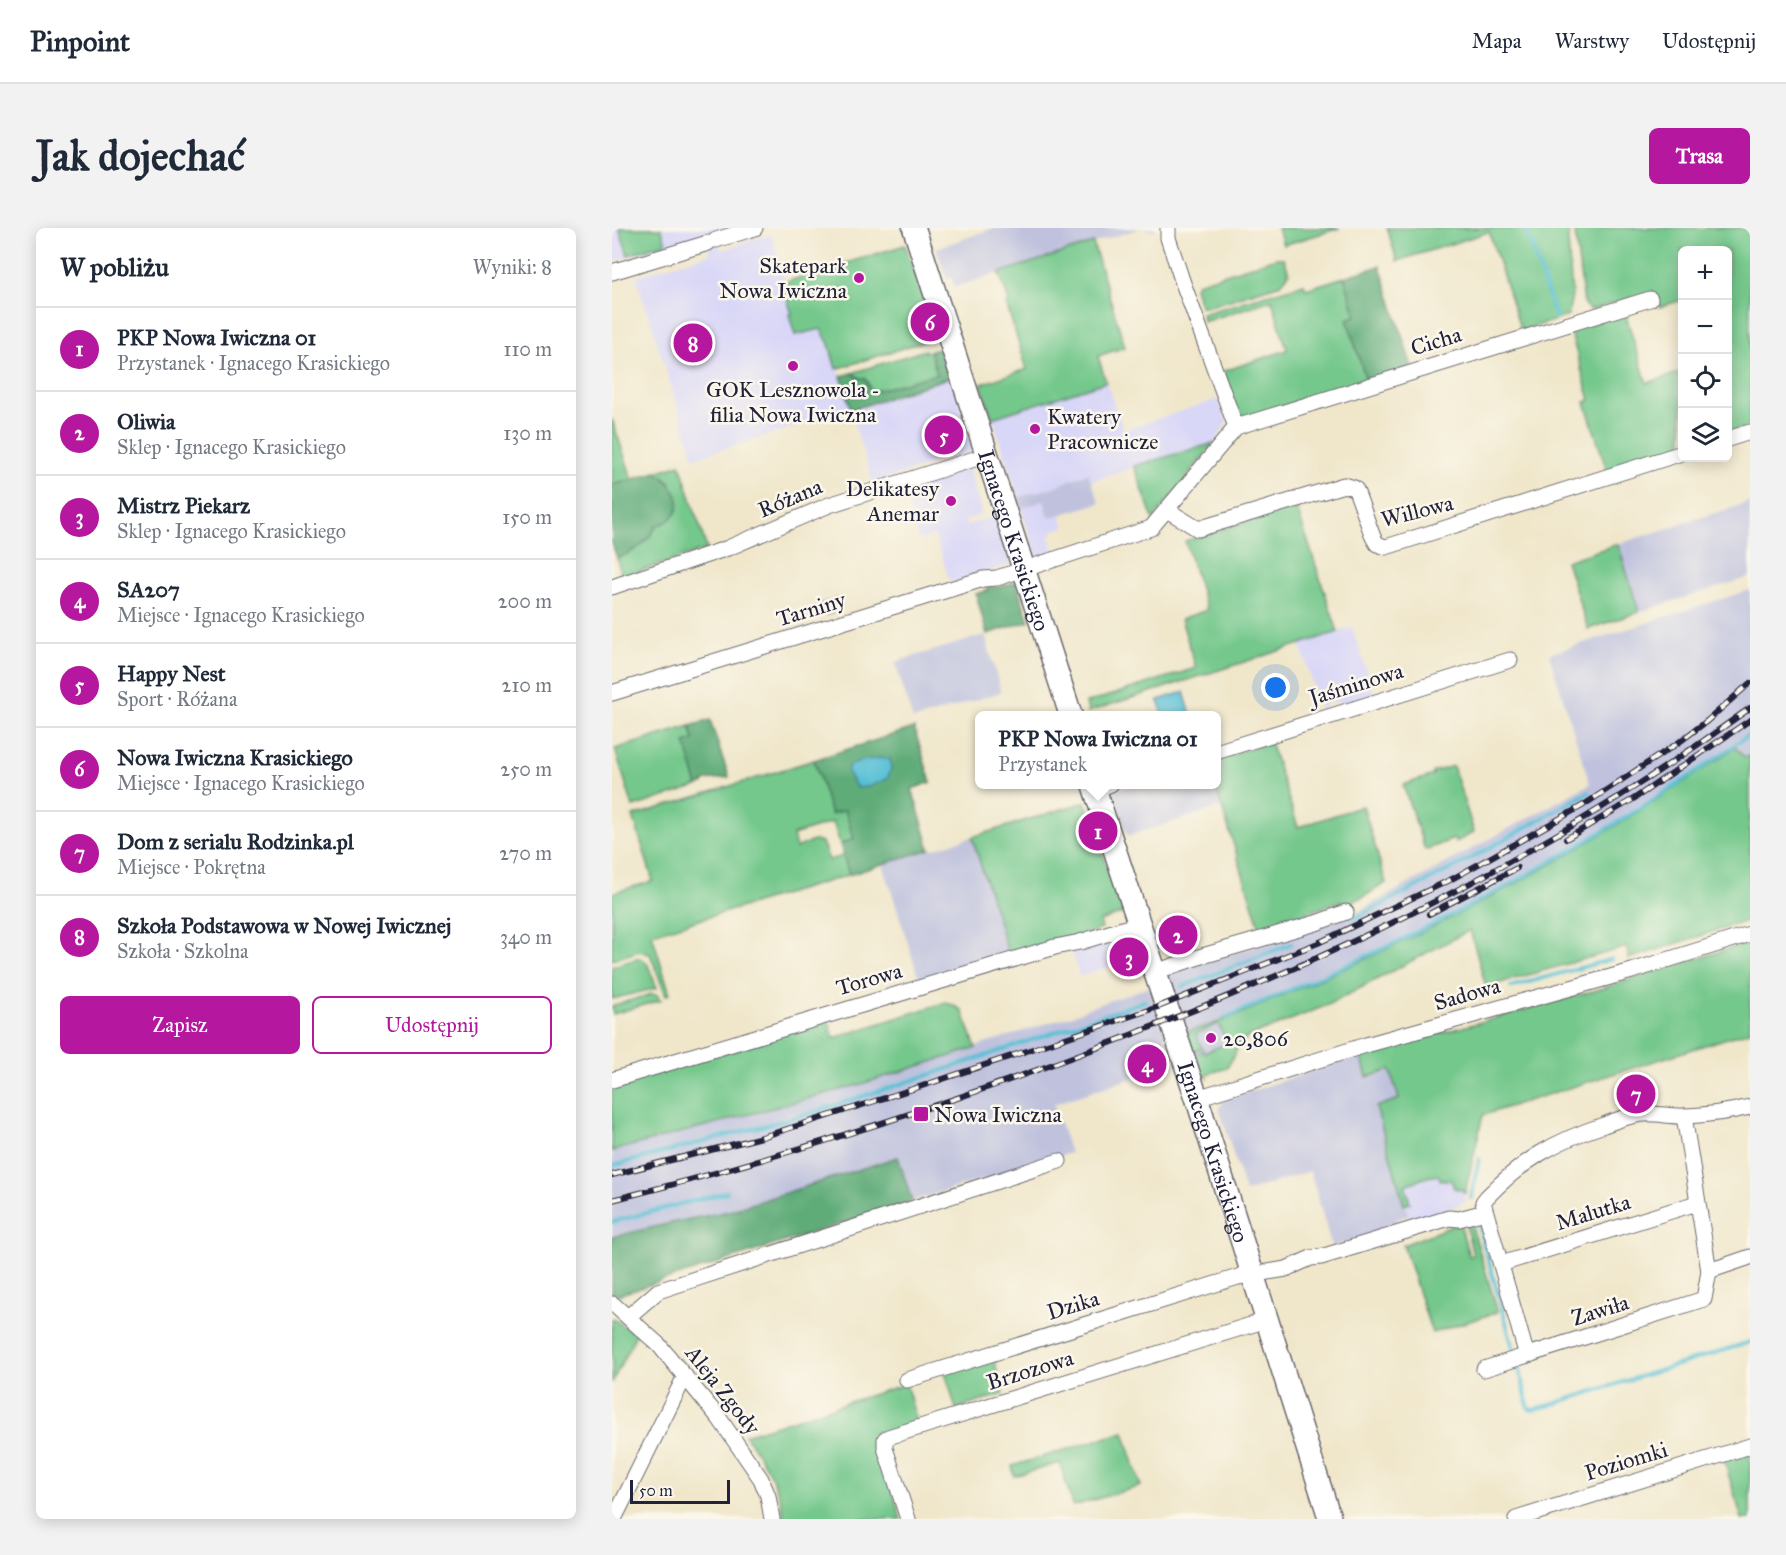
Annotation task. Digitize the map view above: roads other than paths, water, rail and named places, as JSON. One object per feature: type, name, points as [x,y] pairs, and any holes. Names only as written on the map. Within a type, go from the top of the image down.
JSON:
[{"type":"street","points":[[612,272],[755,228]]},
{"type":"street","name":"Ignacego Krasickiego","points":[[914,228],[1069,711]]},
{"type":"street","points":[[1024,569],[1151,528],[1236,427],[1168,238],[1168,228]]},
{"type":"street","name":"Cicha","points":[[1236,427],[1650,298]]},
{"type":"street","points":[[1732,438],[1750,432]]},
{"type":"street","name":"Różana","points":[[612,587],[728,548],[829,505],[987,455]]},
{"type":"street","name":"Willowa","points":[[1167,510],[1198,529],[1344,485],[1356,490],[1372,537],[1377,544],[1386,547],[1678,455]]},
{"type":"street","name":"Tarniny","points":[[612,693],[983,579],[997,578],[1024,569]]},
{"type":"street","name":"Jaśminowa","points":[[1221,750],[1510,660]]},
{"type":"street","name":"Ignacego Krasickiego","points":[[1101,789],[1139,924],[1197,1098],[1330,1519]]},
{"type":"street","points":[[1155,972],[1346,912]]},
{"type":"street","name":"Torowa","points":[[612,1080],[854,1006],[1139,924]]},
{"type":"street","name":"Sadowa","points":[[1197,1098],[1366,1045],[1632,971],[1750,934]]},
{"type":"street","points":[[1532,1354],[1525,1349],[1484,1207],[1527,1161],[1559,1142],[1631,1116],[1644,1114],[1684,1116],[1750,1107]]},
{"type":"street","points":[[1684,1116],[1708,1271],[1750,1257]]},
{"type":"street","points":[[628,1317],[658,1291],[1059,1161]]},
{"type":"street","name":"Malutka","points":[[1501,1264],[1697,1203]]},
{"type":"street","name":"Dzika","points":[[906,1380],[1227,1280],[1286,1269],[1311,1258],[1322,1257],[1449,1218],[1459,1219],[1484,1207]]},
{"type":"street","name":"Zawiła","points":[[1532,1354],[1700,1302],[1705,1295],[1708,1271]]},
{"type":"street","name":"Aleja Zgody","points":[[613,1304],[659,1345],[719,1418],[758,1473],[768,1496],[772,1519]]},
{"type":"street","name":"Brzozowa","points":[[908,1519],[885,1448],[886,1438],[1268,1320]]},
{"type":"street","points":[[1484,1369],[1532,1354]]},
{"type":"street","points":[[614,1519],[685,1376]]},
{"type":"street","name":"Poziomki","points":[[1516,1519],[1750,1446]]},
{"type":"water","points":[[836,598],[840,603],[838,611],[826,615],[819,612],[818,608],[822,603]]},
{"type":"water","points":[[1184,692],[1190,711],[1162,711],[1158,700]]},
{"type":"water","points":[[890,759],[891,769],[887,779],[871,786],[857,788],[848,774],[848,766],[859,761]]},
{"type":"waterway","points":[[1526,228],[1556,318]]},
{"type":"waterway","points":[[1224,1018],[1386,947],[1527,875],[1618,822],[1750,734]]},
{"type":"waterway","points":[[1355,918],[1459,865],[1589,792]]},
{"type":"waterway","points":[[1182,987],[1291,944]]},
{"type":"waterway","points":[[1511,987],[1612,959]]},
{"type":"waterway","points":[[612,1166],[808,1114],[1145,1001]]},
{"type":"waterway","points":[[1471,1198],[1479,1159]]},
{"type":"waterway","points":[[612,1222],[727,1192]]},
{"type":"waterway","points":[[1479,1227],[1514,1351]]},
{"type":"waterway","points":[[1519,1368],[1529,1409],[1534,1410],[1750,1342]]},
{"type":"railway","points":[[612,1175],[762,1137],[919,1087],[1158,1007],[1318,943],[1452,879],[1582,806],[1678,743],[1750,683]]},
{"type":"railway","points":[[612,1200],[784,1153],[955,1099],[1201,1008],[1289,971],[1418,910],[1504,865],[1629,790],[1750,708]]},
{"type":"railway","points":[[1566,839],[1635,798],[1750,720]]},
{"type":"railway","points":[[1429,914],[1517,868]]},
{"type":"place","name":"Skatepark Nowa Iwiczna","points":[[859,278]]},
{"type":"place","name":"Nowa Iwiczna Krasickiego","points":[[930,322]]},
{"type":"place","name":"Szkoła Podstawowa w Nowej Iwicznej","points":[[693,343]]},
{"type":"place","name":"GOK Lesznowola - filia Nowa Iwiczna","points":[[793,366]]},
{"type":"place","name":"Kwatery Pracownicze","points":[[1035,429]]},
{"type":"place","name":"Happy Nest","points":[[944,435]]},
{"type":"place","name":"Delikatesy Anemar","points":[[951,501]]},
{"type":"place","name":"PKP Nowa Iwiczna 01","points":[[1098,831]]},
{"type":"place","name":"Oliwia","points":[[1178,935]]},
{"type":"place","name":"Mistrz Piekarz","points":[[1129,957]]},
{"type":"place","name":"20,806","points":[[1211,1038]]},
{"type":"place","name":"SA207","points":[[1147,1064]]},
{"type":"place","name":"Dom z serialu Rodzinka.pl","points":[[1636,1094]]},
{"type":"place","name":"Nowa Iwiczna","points":[[921,1114]]}]
